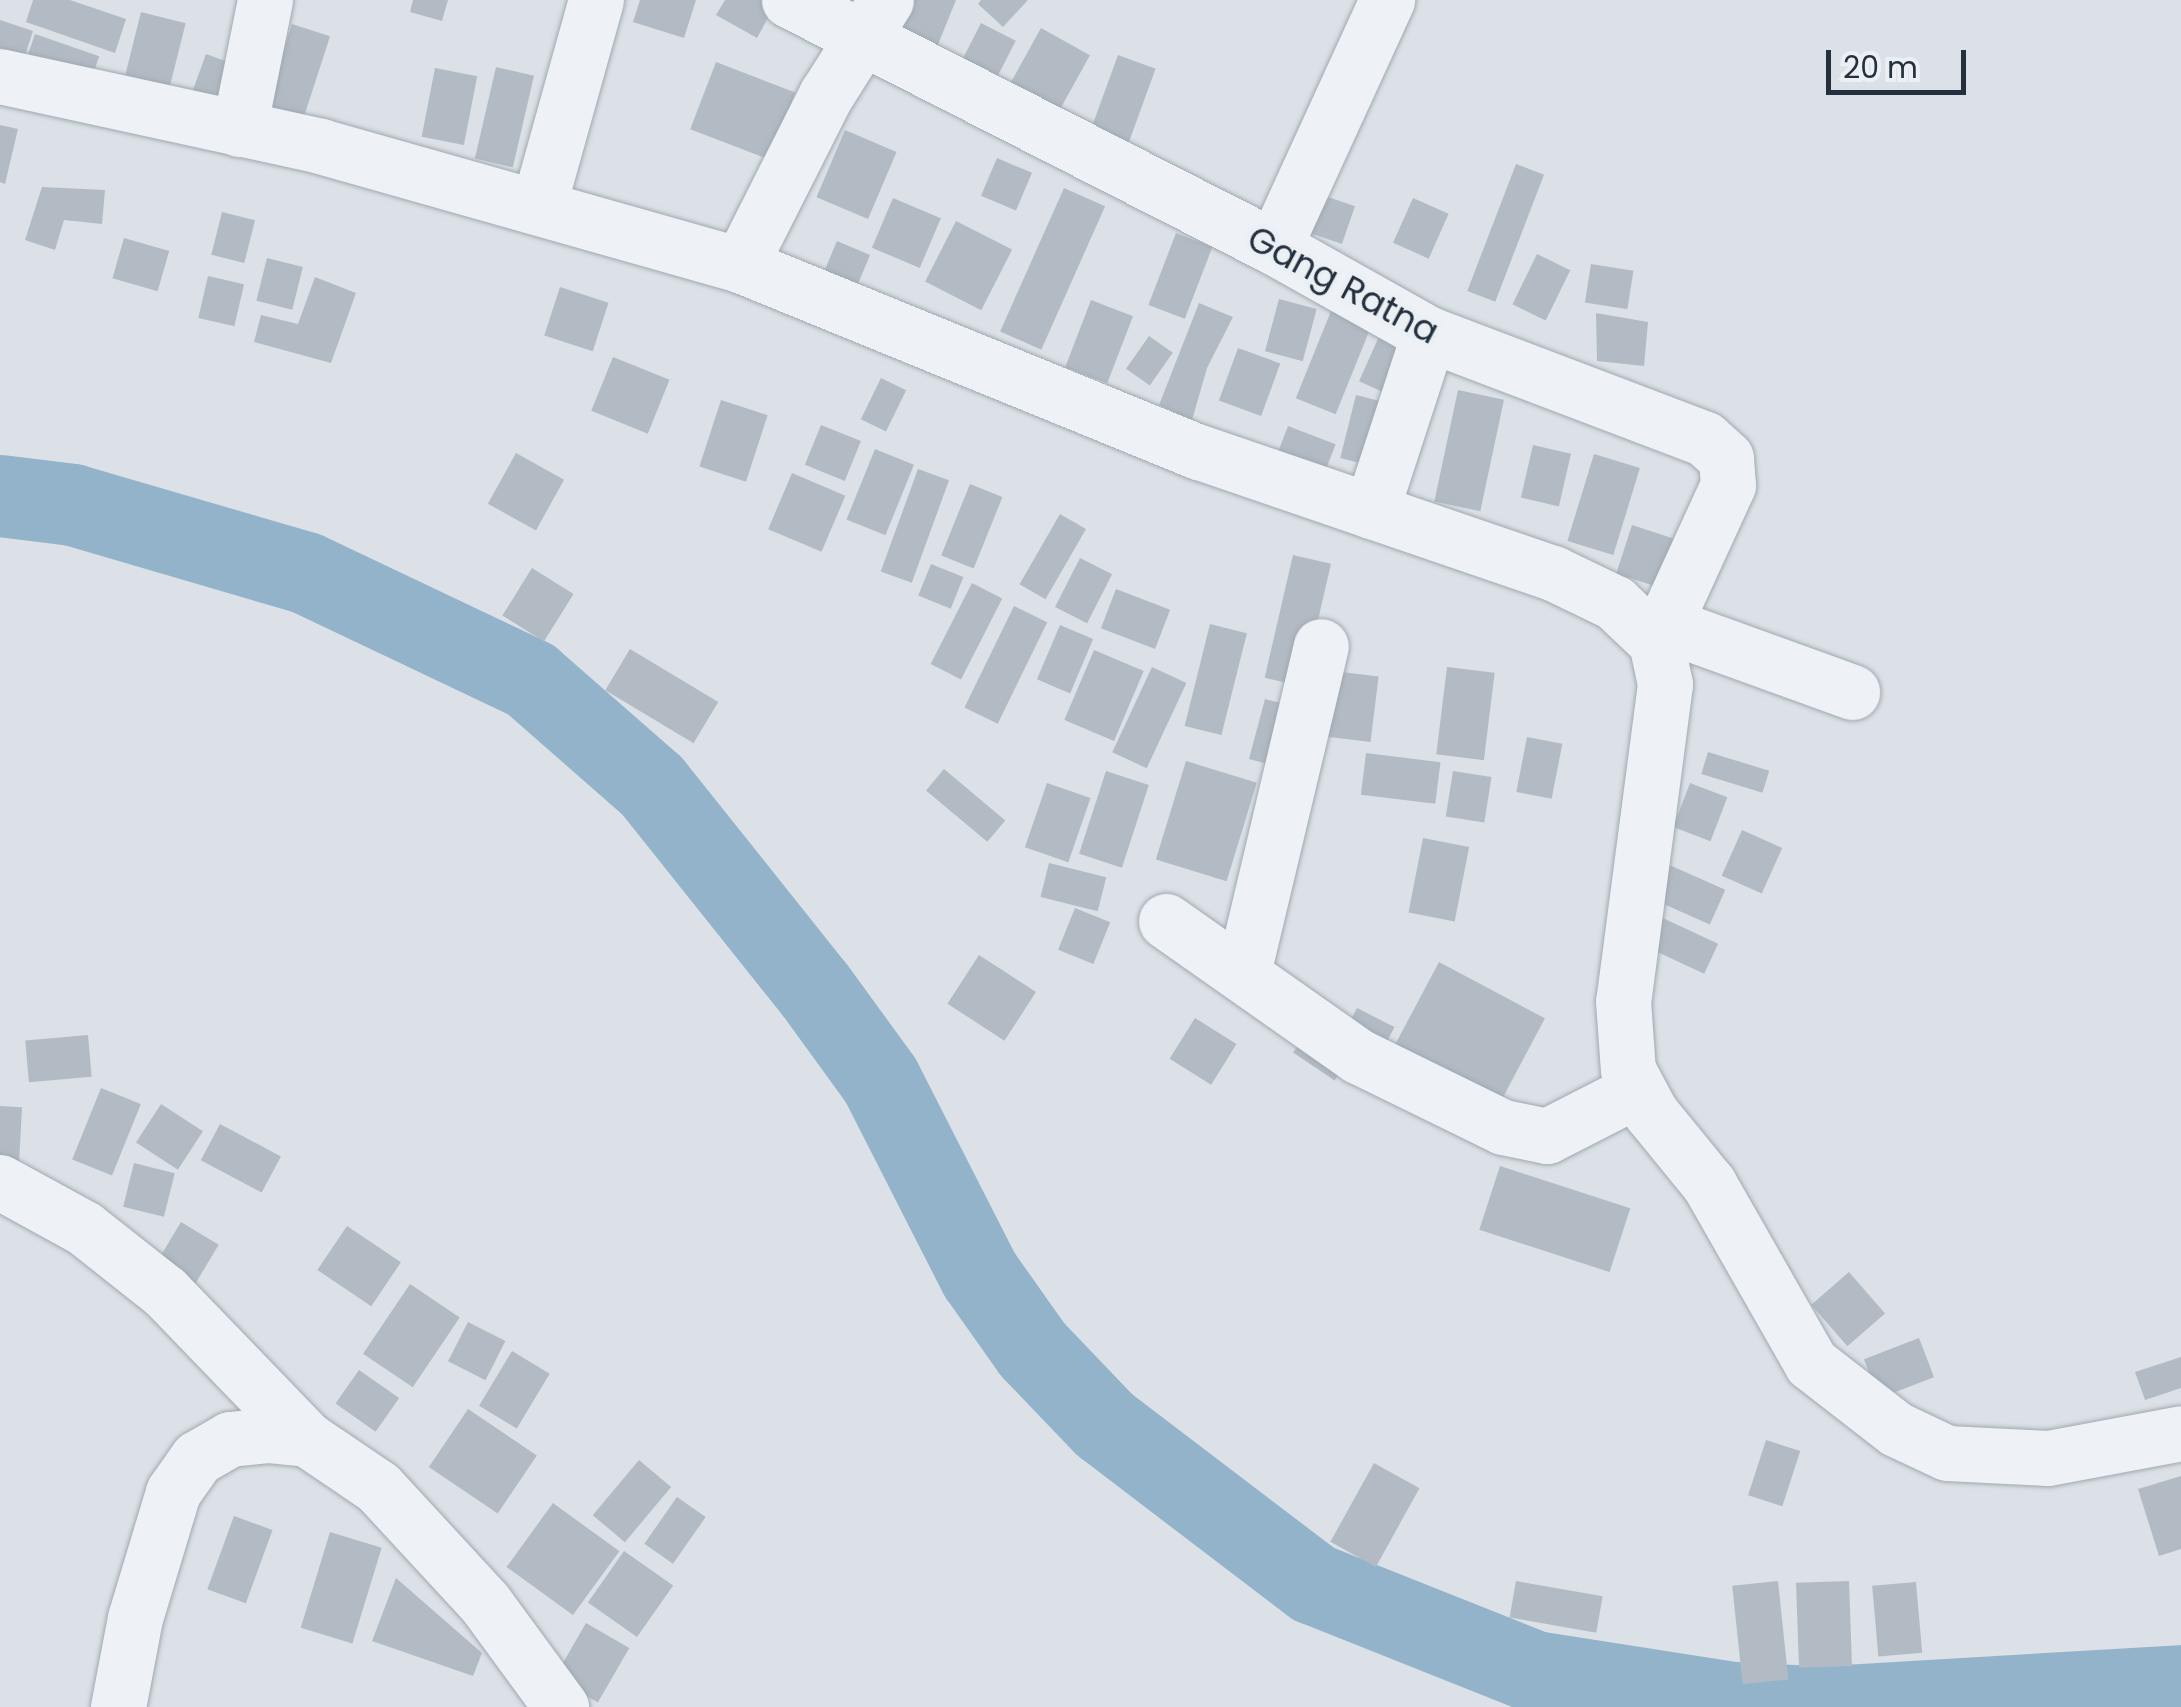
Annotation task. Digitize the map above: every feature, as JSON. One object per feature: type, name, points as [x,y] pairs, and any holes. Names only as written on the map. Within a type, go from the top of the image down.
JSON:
[{"type":"street","points":[[239,129],[265,0]]},
{"type":"street","points":[[540,204],[596,0]]},
{"type":"street","name":"Gang Ratna","points":[[789,0],[876,18],[1429,334],[1704,439],[1726,458],[1728,485],[1662,633]]},
{"type":"street","points":[[1274,247],[1387,0]]},
{"type":"street","points":[[740,265],[826,96],[876,18]]},
{"type":"street","points":[[0,76],[239,129],[540,204],[740,265],[1037,389],[1582,585],[1662,633],[1852,692]]},
{"type":"street","points":[[1371,511],[1429,334]]},
{"type":"street","points":[[1662,633],[1665,684],[1623,1001],[1623,1047],[1637,1090],[1709,1184],[1811,1364],[1896,1429],[1948,1454],[2006,1460],[2106,1450],[2181,1433]]},
{"type":"street","points":[[1243,973],[1322,646]]},
{"type":"street","points":[[1166,921],[1358,1056],[1503,1127],[1547,1136],[1637,1090]]},
{"type":"street","points":[[0,1182],[84,1228],[165,1292],[307,1439],[378,1487],[485,1603],[562,1707]]},
{"type":"street","points":[[118,1707],[135,1618],[173,1492],[197,1458],[230,1439],[307,1439]]},
{"type":"building","points":[[33,0],[70,0],[126,19],[115,53],[26,22]]},
{"type":"building","points":[[413,0],[448,0],[442,21],[410,12]]},
{"type":"building","points":[[640,0],[696,0],[684,38],[633,22]]},
{"type":"building","points":[[725,0],[766,0],[775,5],[757,38],[716,15]]},
{"type":"building","points":[[899,0],[956,0],[937,47],[888,27]]},
{"type":"building","points":[[981,0],[1028,0],[1003,27],[978,4]]},
{"type":"building","points":[[141,12],[186,23],[170,86],[125,75]]},
{"type":"building","points":[[0,20],[33,31],[21,68],[0,61]]},
{"type":"building","points":[[981,23],[1016,41],[994,84],[959,67]]},
{"type":"building","points":[[292,24],[330,36],[304,117],[266,105]]},
{"type":"building","points":[[1041,28],[1090,55],[1059,111],[1010,84]]},
{"type":"building","points":[[35,34],[99,56],[88,89],[24,67]]},
{"type":"building","points":[[206,54],[234,64],[219,107],[191,96]]},
{"type":"building","points":[[1118,55],[1156,69],[1126,150],[1088,137]]},
{"type":"building","points":[[716,62],[795,92],[770,160],[690,129]]},
{"type":"building","points":[[496,67],[534,76],[513,167],[475,159]]},
{"type":"building","points":[[435,68],[477,76],[464,145],[422,137]]},
{"type":"building","points":[[0,125],[18,129],[5,184],[0,182]]},
{"type":"building","points":[[845,130],[897,152],[868,219],[816,197]]},
{"type":"building","points":[[997,158],[1032,173],[1016,211],[981,196]]},
{"type":"building","points":[[1516,164],[1544,175],[1495,302],[1467,291]]},
{"type":"building","points":[[42,187],[105,190],[102,224],[64,220],[55,250],[25,240]]},
{"type":"building","points":[[1064,188],[1105,206],[1041,350],[1000,331]]},
{"type":"building","points":[[1302,188],[1355,206],[1342,244],[1289,226]]},
{"type":"building","points":[[893,198],[941,218],[920,268],[872,248]]},
{"type":"building","points":[[1413,198],[1449,214],[1429,259],[1393,243]]},
{"type":"building","points":[[222,212],[255,220],[244,263],[211,255]]},
{"type":"building","points":[[956,221],[1012,250],[981,310],[925,282]]},
{"type":"building","points":[[1176,233],[1212,247],[1185,319],[1148,305]]},
{"type":"building","points":[[124,238],[169,251],[158,291],[112,278]]},
{"type":"building","points":[[837,241],[870,255],[853,296],[819,282]]},
{"type":"building","points":[[1537,254],[1570,270],[1546,321],[1512,304]]},
{"type":"building","points":[[267,258],[303,267],[292,310],[256,301]]},
{"type":"building","points":[[1591,264],[1633,271],[1627,309],[1585,303]]},
{"type":"building","points":[[208,276],[244,284],[234,326],[198,318]]},
{"type":"building","points":[[315,277],[356,293],[331,363],[254,342],[261,315],[298,324]]},
{"type":"building","points":[[560,287],[609,303],[593,351],[544,336]]},
{"type":"building","points":[[1279,299],[1317,309],[1303,361],[1265,351]]},
{"type":"building","points":[[1091,300],[1133,316],[1107,383],[1065,367]]},
{"type":"building","points":[[1199,303],[1233,317],[1207,368],[1192,420],[1159,405]]},
{"type":"building","points":[[1331,311],[1371,327],[1336,414],[1296,398]]},
{"type":"building","points":[[1596,313],[1648,322],[1644,366],[1597,361]]},
{"type":"building","points":[[1381,332],[1406,343],[1384,392],[1359,381]]},
{"type":"building","points":[[1149,336],[1173,353],[1150,385],[1126,369]]},
{"type":"building","points":[[1238,348],[1280,363],[1261,416],[1219,401]]},
{"type":"building","points":[[613,357],[670,380],[648,434],[591,411]]},
{"type":"building","points":[[881,378],[906,390],[886,432],[861,419]]},
{"type":"building","points":[[1458,390],[1504,400],[1480,511],[1434,502]]},
{"type":"building","points":[[1356,395],[1397,405],[1381,468],[1340,458]]},
{"type":"building","points":[[721,400],[768,415],[746,482],[699,467]]},
{"type":"building","points":[[821,425],[861,441],[845,481],[805,465]]},
{"type":"building","points":[[1288,426],[1336,444],[1324,474],[1277,456]]},
{"type":"building","points":[[1533,445],[1571,454],[1559,506],[1521,498]]},
{"type":"building","points":[[875,449],[914,465],[885,535],[847,519]]},
{"type":"building","points":[[516,453],[564,480],[536,530],[488,504]]},
{"type":"building","points":[[1594,454],[1640,468],[1613,555],[1567,541]]},
{"type":"building","points":[[918,469],[949,480],[912,583],[881,571]]},
{"type":"building","points":[[792,473],[845,496],[822,552],[768,529]]},
{"type":"building","points":[[970,484],[1002,497],[974,569],[941,555]]},
{"type":"building","points":[[1060,514],[1086,529],[1045,599],[1020,584]]},
{"type":"building","points":[[1632,525],[1676,539],[1660,588],[1616,574]]},
{"type":"building","points":[[1293,555],[1331,564],[1303,687],[1265,678]]},
{"type":"building","points":[[1080,558],[1112,574],[1087,623],[1055,607]]},
{"type":"building","points":[[931,564],[963,577],[951,609],[918,596]]},
{"type":"building","points":[[532,568],[574,594],[544,641],[502,615]]},
{"type":"building","points":[[972,583],[1002,598],[961,680],[931,664]]},
{"type":"building","points":[[1116,589],[1170,610],[1155,649],[1101,628]]},
{"type":"building","points":[[1014,606],[1047,622],[998,724],[964,708]]},
{"type":"building","points":[[1210,624],[1247,633],[1221,735],[1185,726]]},
{"type":"building","points":[[1060,625],[1093,639],[1070,693],[1037,679]]},
{"type":"building","points":[[630,649],[718,702],[694,743],[605,690]]},
{"type":"building","points":[[1094,650],[1144,671],[1114,741],[1064,720]]},
{"type":"building","points":[[1152,667],[1186,683],[1147,768],[1112,752]]},
{"type":"building","points":[[1447,667],[1495,673],[1484,760],[1436,754]]},
{"type":"building","points":[[1325,670],[1379,677],[1371,742],[1317,736]]},
{"type":"building","points":[[1265,699],[1305,710],[1289,769],[1249,759]]},
{"type":"building","points":[[1527,737],[1562,744],[1552,799],[1516,792]]},
{"type":"building","points":[[1708,752],[1769,771],[1762,793],[1701,774]]},
{"type":"building","points":[[1366,753],[1440,762],[1435,804],[1361,795]]},
{"type":"building","points":[[1186,761],[1257,783],[1227,881],[1156,859]]},
{"type":"building","points":[[944,769],[1005,820],[987,842],[926,790]]},
{"type":"building","points":[[1106,771],[1149,785],[1122,868],[1079,854]]},
{"type":"building","points":[[1453,771],[1492,777],[1484,823],[1446,816]]},
{"type":"building","points":[[1047,783],[1090,798],[1068,862],[1025,847]]},
{"type":"building","points":[[1690,783],[1727,797],[1710,841],[1673,827]]},
{"type":"building","points":[[1742,830],[1782,848],[1762,894],[1722,876]]},
{"type":"building","points":[[1423,838],[1469,847],[1455,922],[1408,913]]},
{"type":"building","points":[[1049,863],[1106,877],[1098,911],[1041,897]]},
{"type":"building","points":[[1665,863],[1725,890],[1710,925],[1650,898]]},
{"type":"building","points":[[1075,908],[1110,922],[1093,964],[1058,950]]},
{"type":"building","points":[[1652,913],[1718,944],[1704,974],[1638,943]]},
{"type":"building","points":[[979,955],[1036,992],[1004,1041],[947,1004]]},
{"type":"building","points":[[1439,962],[1545,1018],[1495,1113],[1389,1056]]},
{"type":"building","points":[[1357,1008],[1394,1027],[1379,1057],[1342,1038]]},
{"type":"building","points":[[1195,1018],[1237,1044],[1211,1085],[1170,1059]]},
{"type":"building","points":[[1311,1026],[1352,1054],[1335,1080],[1293,1053]]},
{"type":"building","points":[[88,1035],[92,1077],[29,1082],[25,1040]]},
{"type":"building","points":[[101,1088],[141,1104],[112,1176],[72,1159]]},
{"type":"building","points":[[161,1104],[203,1131],[178,1170],[136,1143]]},
{"type":"building","points":[[0,1106],[22,1107],[19,1164],[0,1163]]},
{"type":"building","points":[[220,1124],[281,1156],[262,1193],[201,1160]]},
{"type":"building","points":[[134,1163],[175,1173],[164,1217],[123,1207]]},
{"type":"building","points":[[1500,1166],[1630,1208],[1610,1272],[1479,1230]]},
{"type":"building","points":[[181,1222],[219,1245],[186,1299],[149,1276]]},
{"type":"building","points":[[347,1226],[401,1262],[371,1306],[317,1270]]},
{"type":"building","points":[[1849,1272],[1885,1314],[1847,1346],[1811,1305]]},
{"type":"building","points":[[410,1284],[460,1318],[413,1387],[363,1354]]},
{"type":"building","points":[[468,1322],[505,1341],[485,1380],[448,1361]]},
{"type":"building","points":[[1919,1338],[1934,1377],[1879,1398],[1864,1359]]},
{"type":"building","points":[[512,1351],[550,1374],[517,1429],[479,1406]]},
{"type":"building","points":[[2181,1357],[2181,1388],[2145,1400],[2135,1372]]},
{"type":"building","points":[[359,1370],[399,1398],[376,1432],[335,1404]]},
{"type":"building","points":[[468,1409],[537,1455],[498,1513],[429,1467]]},
{"type":"building","points":[[1766,1440],[1800,1451],[1782,1506],[1748,1495]]},
{"type":"building","points":[[639,1460],[671,1487],[625,1542],[593,1515]]},
{"type":"building","points":[[1374,1463],[1419,1488],[1376,1567],[1330,1542]]},
{"type":"building","points":[[2181,1476],[2181,1549],[2159,1556],[2138,1489]]},
{"type":"building","points":[[677,1497],[706,1517],[673,1564],[644,1544]]},
{"type":"building","points":[[553,1503],[619,1551],[573,1615],[507,1567]]},
{"type":"building","points":[[234,1516],[273,1530],[246,1603],[207,1589]]},
{"type":"building","points":[[330,1532],[382,1548],[352,1643],[301,1628]]},
{"type":"building","points":[[624,1551],[673,1585],[637,1637],[588,1603]]},
{"type":"building","points":[[396,1578],[482,1653],[473,1676],[372,1641]]},
{"type":"building","points":[[1516,1581],[1603,1596],[1596,1633],[1510,1617]]},
{"type":"building","points":[[1778,1581],[1788,1679],[1743,1684],[1732,1586]]},
{"type":"building","points":[[1849,1581],[1852,1666],[1799,1668],[1796,1583]]},
{"type":"building","points":[[1916,1582],[1922,1653],[1878,1657],[1872,1586]]},
{"type":"building","points":[[586,1623],[629,1648],[598,1703],[554,1678]]},
{"type":"waterway","points":[[0,496],[73,505],[306,573],[531,680],[652,786],[815,990],[881,1081],[980,1275],[1033,1350],[1105,1425],[1314,1584],[1535,1672],[1732,1703],[1815,1707]]},
{"type":"waterway","points":[[1829,1707],[2181,1686]]}]
